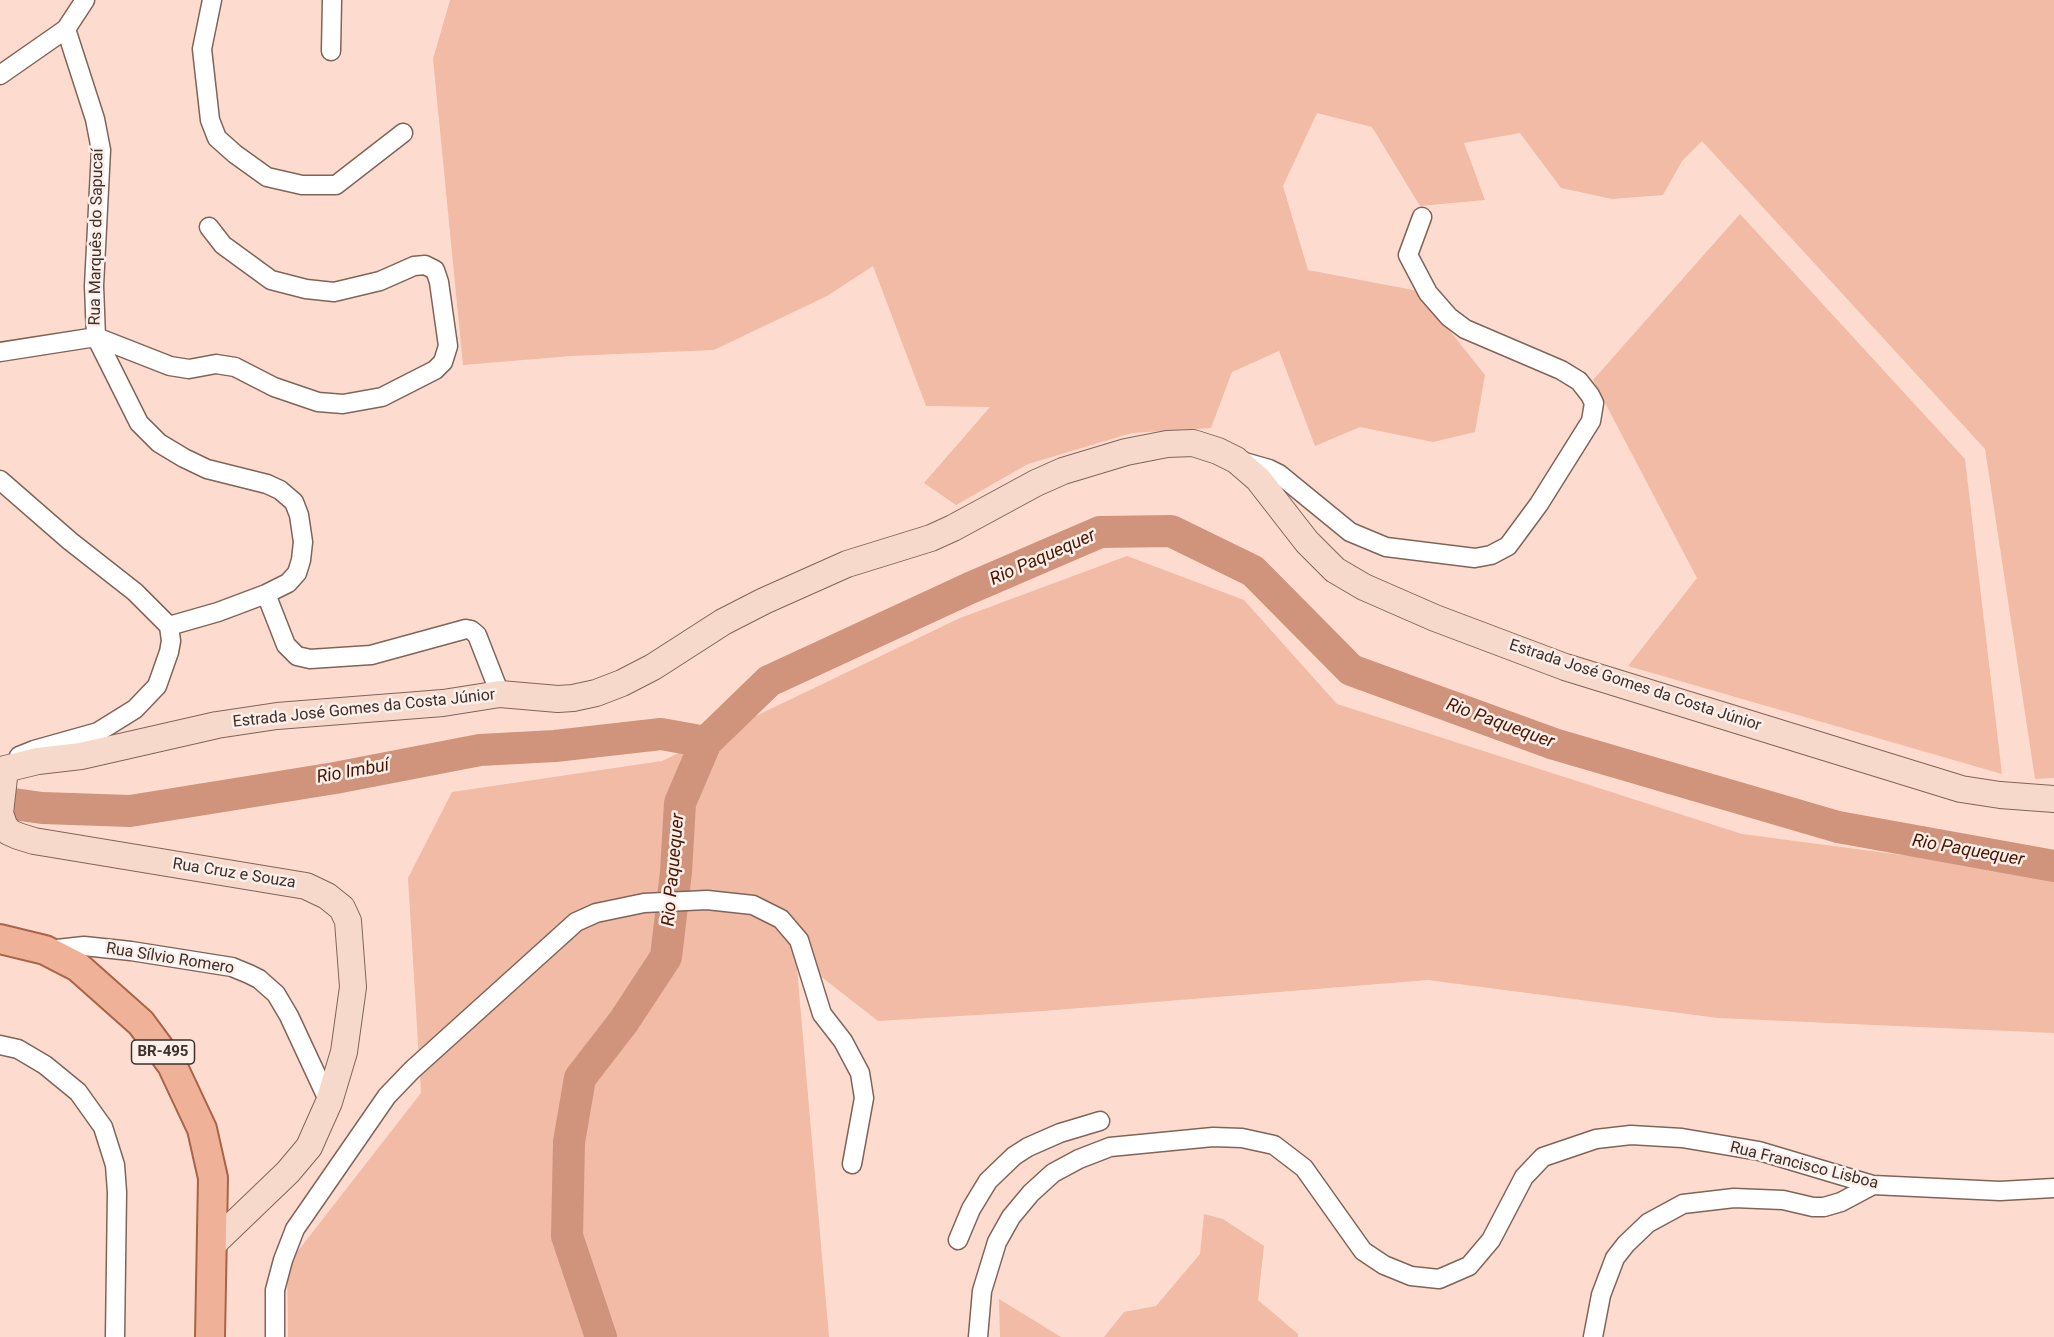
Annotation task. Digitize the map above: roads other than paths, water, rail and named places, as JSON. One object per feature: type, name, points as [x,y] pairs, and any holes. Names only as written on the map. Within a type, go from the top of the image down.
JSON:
[{"type":"main road","name":"BR-495","points":[[0,939],[45,950],[78,967],[141,1023],[172,1065],[202,1129],[213,1178],[210,1337]]},
{"type":"street","points":[[0,75],[66,29],[85,0]]},
{"type":"street","points":[[212,0],[202,49],[210,120],[217,138],[267,177],[302,185],[336,185],[403,133]]},
{"type":"street","points":[[331,51],[332,0]]},
{"type":"street","name":"Rua Marquês do Sapucaí","points":[[66,29],[95,119],[101,150],[94,286],[96,337],[140,423],[159,443],[207,468],[280,490],[294,502],[300,515],[303,542],[301,560],[297,573],[288,583],[266,594],[195,620],[169,626]]},
{"type":"street","points":[[1236,460],[1279,474],[1350,532],[1386,547],[1474,558],[1491,555],[1508,546],[1576,448],[1591,421],[1594,403],[1579,381],[1561,370],[1465,329],[1449,317],[1428,293],[1408,255],[1422,217]]},
{"type":"street","points":[[0,352],[96,337],[170,366],[189,369],[216,364],[235,367],[274,387],[318,402],[343,404],[382,396],[435,370],[443,362],[448,346],[439,282],[435,270],[425,266],[414,266],[380,281],[334,292],[306,290],[271,280],[223,246],[209,227]]},
{"type":"street","name":"Estrada José Gomes da Costa Júnior","points":[[3,774],[38,761],[81,756],[217,725],[288,715],[443,703],[500,694],[558,699],[596,693],[653,667],[723,622],[764,601],[847,564],[931,538],[1063,471],[1126,452],[1167,444],[1193,443],[1236,460],[1258,479],[1307,542],[1335,570],[1364,587],[1435,618],[1565,667],[1961,789],[2054,799]]},
{"type":"street","points":[[0,480],[61,533],[135,592],[169,626],[171,641],[157,686],[135,709],[98,732],[14,758],[3,774],[0,813]]},
{"type":"street","points":[[266,594],[286,645],[297,656],[310,659],[371,655],[466,629],[471,630],[477,635],[500,694]]},
{"type":"street","name":"Rua Cruz e Souza","points":[[0,813],[9,832],[34,841],[306,886],[327,896],[342,908],[348,921],[354,987],[344,1052],[329,1102],[309,1147],[295,1164],[212,1246]]},
{"type":"street","points":[[275,1337],[275,1290],[283,1260],[296,1229],[387,1096],[412,1070],[576,922],[596,913],[644,903],[707,900],[753,905],[781,919],[799,940],[822,1014],[843,1041],[860,1073],[864,1098],[852,1164]]},
{"type":"street","name":"Rua Sílvio Romero","points":[[45,950],[84,946],[119,950],[232,967],[249,974],[276,994],[290,1016],[329,1102]]},
{"type":"street","points":[[0,1045],[18,1049],[45,1065],[78,1092],[103,1127],[115,1165],[115,1337]]},
{"type":"street","points":[[958,1240],[971,1209],[988,1181],[1000,1168],[1028,1147],[1060,1133],[1100,1121]]},
{"type":"street","points":[[1060,1133],[1079,1159]]},
{"type":"street","name":"Rua Francisco Lisboa","points":[[978,1337],[982,1291],[997,1242],[1011,1217],[1031,1193],[1053,1173],[1079,1159],[1110,1147],[1213,1137],[1242,1138],[1274,1144],[1304,1168],[1363,1251],[1384,1265],[1411,1276],[1439,1279],[1469,1266],[1491,1240],[1524,1177],[1543,1157],[1596,1139],[1631,1135],[1682,1138],[1759,1151],[1873,1185],[2000,1191],[2054,1188]]},
{"type":"street","points":[[1593,1337],[1601,1295],[1615,1258],[1648,1223],[1657,1218],[1683,1204],[1734,1198],[1783,1200],[1813,1207],[1824,1207],[1841,1202],[1873,1185]]},
{"type":"waterway","name":"Rio Paquequer","points":[[601,1337],[567,1236],[569,1142],[580,1078],[624,1021],[666,957],[676,872],[680,803],[706,742],[769,681],[970,588],[1100,532],[1171,531],[1253,571],[1351,670],[1554,744],[1838,827],[2054,866]]},
{"type":"waterway","name":"Rio Imbuí","points":[[0,802],[42,808],[130,811],[335,778],[480,750],[555,746],[661,734],[706,742]]}]
